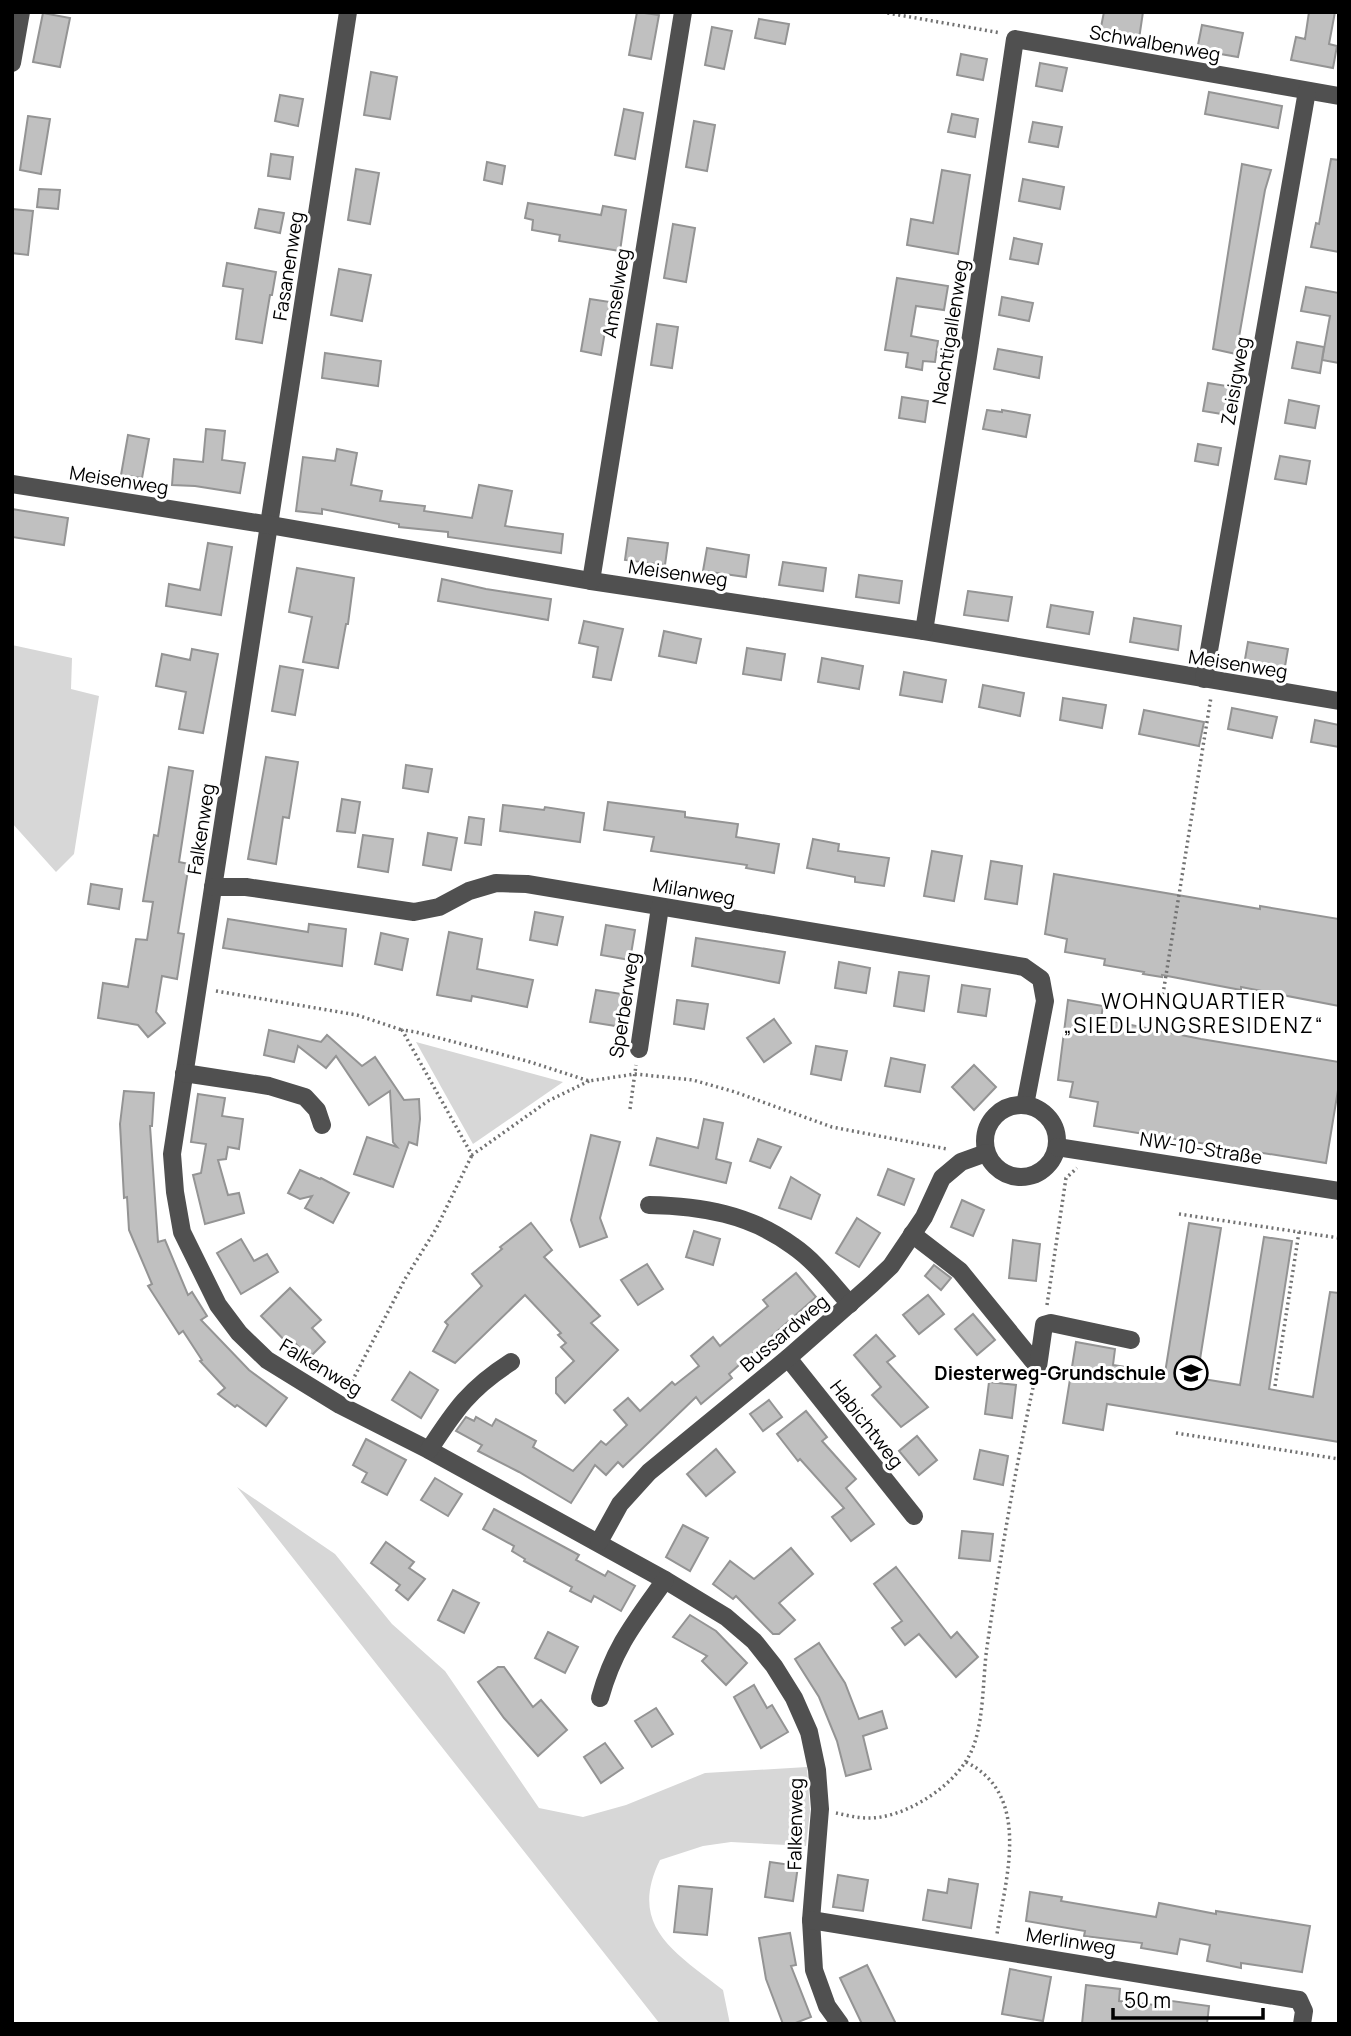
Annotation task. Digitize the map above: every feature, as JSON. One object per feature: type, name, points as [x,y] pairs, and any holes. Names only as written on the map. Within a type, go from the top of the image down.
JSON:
[{"type":"street","points":[[12,63],[20,12]]},
{"type":"street","name":"Fasanenweg","points":[[270,525],[348,12]]},
{"type":"street","name":"Amselweg","points":[[591,581],[683,12]]},
{"type":"street","name":"Schwalbenweg","points":[[1015,39],[1339,96]]},
{"type":"street","name":"Nachtigallenweg","points":[[924,631],[1015,39]]},
{"type":"street","name":"Zeisigweg","points":[[1209,680],[1307,91]]},
{"type":"street","name":"Meisenweg","points":[[12,484],[270,525],[591,581],[924,631],[1339,701]]},
{"type":"street","name":"Falkenweg","points":[[270,525],[172,1154],[174,1192],[182,1232],[218,1305],[239,1332],[267,1360],[340,1405],[429,1450],[665,1580],[726,1617],[754,1641],[794,1698],[809,1732],[817,1770],[820,1809],[811,1920],[814,1970],[827,2006],[840,2024]]},
{"type":"street","name":"Milanweg","points":[[213,887],[246,887],[414,912],[439,907],[468,891],[496,883],[516,883],[1024,967],[1041,979],[1045,1001],[1025,1105]]},
{"type":"street","name":"Sperberweg","points":[[639,1049],[660,907]]},
{"type":"street","points":[[184,1073],[270,1086],[305,1097],[317,1110],[322,1125]]},
{"type":"street","points":[[1025,1105],[1039,1110],[1050,1119],[1056,1132],[1057,1147],[1051,1162],[1039,1173],[1024,1178],[1008,1175],[995,1166],[986,1153],[985,1138],[989,1125],[998,1113],[1010,1107],[1025,1105]]},
{"type":"street","name":"NW-10-Straße","points":[[1057,1147],[1339,1191]]},
{"type":"street","name":"Bussardweg","points":[[599,1542],[620,1504],[649,1472],[788,1358],[891,1266],[924,1217],[942,1178],[961,1162],[986,1153]]},
{"type":"street","points":[[649,1205],[712,1210],[743,1219],[774,1233],[794,1246],[850,1304]]},
{"type":"street","points":[[912,1234],[960,1271],[1038,1367]]},
{"type":"street","points":[[1038,1367],[1044,1325],[1051,1323],[1130,1340]]},
{"type":"street","name":"Habichtweg","points":[[788,1358],[914,1516]]},
{"type":"street","points":[[429,1450],[463,1399],[511,1362]]},
{"type":"street","points":[[600,1698],[608,1669],[621,1641],[665,1580]]},
{"type":"street","name":"Merlinweg","points":[[811,1920],[1299,2000],[1304,2011],[1302,2024]]},
{"type":"path","points":[[882,12],[999,32],[1015,39]]},
{"type":"path","points":[[1162,1000],[1209,680]]},
{"type":"path","points":[[197,988],[357,1015],[402,1030],[416,1031],[527,1061],[589,1082]]},
{"type":"path","points":[[402,1030],[472,1154]]},
{"type":"path","name":"Sperberweg","points":[[630,1109],[639,1049]]},
{"type":"path","points":[[340,1405],[405,1279],[436,1229],[472,1154],[548,1101],[589,1082],[635,1074],[693,1080],[832,1127],[949,1150],[961,1162]]},
{"type":"path","points":[[1044,1325],[1066,1178],[1077,1168]]},
{"type":"path","points":[[1179,1214],[1339,1238]]},
{"type":"path","points":[[1275,1385],[1299,1232]]},
{"type":"path","points":[[820,1809],[870,1818],[897,1812],[945,1786],[966,1762],[976,1741],[987,1648],[1023,1437],[1038,1367]]},
{"type":"path","points":[[1176,1433],[1339,1459]]},
{"type":"path","points":[[1023,1437],[1031,1438]]},
{"type":"path","points":[[966,1762],[987,1777],[1001,1798],[1010,1821],[1011,1843],[995,1950]]},
{"type":"shaded area","points":[[12,645],[72,658],[71,689],[99,696],[74,854],[56,872],[12,823]]},
{"type":"shaded area","points":[[416,1042],[563,1082],[473,1144]]},
{"type":"shaded area","points":[[237,1487],[335,1554],[392,1624],[445,1671],[539,1808],[583,1817],[626,1805],[705,1773],[807,1767],[810,1811],[806,1846],[731,1842],[703,1846],[660,1860],[651,1883],[649,1903],[653,1921],[674,1950],[723,1990],[730,2024],[660,2024]]},
{"type":"building","points":[[637,12],[659,15],[651,59],[629,55]]},
{"type":"building","points":[[1104,12],[1143,12],[1139,39],[1100,32]]},
{"type":"building","points":[[1309,12],[1335,12],[1329,44],[1337,46],[1333,68],[1291,60],[1296,37],[1305,39]]},
{"type":"building","points":[[43,13],[70,18],[60,67],[33,62]]},
{"type":"building","points":[[759,19],[789,24],[785,44],[755,38]]},
{"type":"building","points":[[1202,25],[1243,33],[1238,57],[1197,50]]},
{"type":"building","points":[[712,27],[732,31],[724,69],[705,65]]},
{"type":"building","points":[[961,54],[987,59],[983,80],[957,75]]},
{"type":"building","points":[[1040,63],[1067,68],[1062,91],[1036,86]]},
{"type":"building","points":[[371,72],[397,77],[390,119],[364,115]]},
{"type":"building","points":[[1209,92],[1282,106],[1278,128],[1205,114]]},
{"type":"building","points":[[280,95],[303,99],[298,126],[275,121]]},
{"type":"building","points":[[624,109],[643,113],[635,159],[615,155]]},
{"type":"building","points":[[952,114],[978,119],[975,137],[948,132]]},
{"type":"building","points":[[28,116],[50,119],[41,174],[20,170]]},
{"type":"building","points":[[694,121],[715,125],[707,171],[686,167]]},
{"type":"building","points":[[1033,122],[1062,127],[1058,147],[1029,142]]},
{"type":"building","points":[[271,154],[293,157],[290,179],[268,176]]},
{"type":"building","points":[[1331,159],[1339,160],[1339,252],[1311,247],[1316,223],[1319,224]]},
{"type":"building","points":[[487,162],[505,166],[502,184],[484,180]]},
{"type":"building","points":[[1242,164],[1271,170],[1265,190],[1236,354],[1213,349]]},
{"type":"building","points":[[356,169],[379,173],[370,224],[348,220]]},
{"type":"building","points":[[942,170],[970,175],[958,254],[907,245],[911,219],[933,223]]},
{"type":"building","points":[[1023,179],[1064,187],[1060,209],[1019,201]]},
{"type":"building","points":[[39,189],[60,190],[58,209],[37,207]]},
{"type":"building","points":[[528,203],[601,215],[603,206],[626,210],[620,251],[559,241],[560,235],[532,230],[533,220],[525,218]]},
{"type":"building","points":[[12,209],[33,211],[28,255],[12,253]]},
{"type":"building","points":[[259,209],[284,213],[280,233],[255,228]]},
{"type":"building","points":[[673,224],[695,228],[686,282],[664,278]]},
{"type":"building","points":[[1014,238],[1042,244],[1038,264],[1010,259]]},
{"type":"building","points":[[227,263],[276,272],[262,343],[236,339],[243,289],[223,286]]},
{"type":"building","points":[[339,269],[371,275],[362,321],[331,315]]},
{"type":"building","points":[[897,278],[948,286],[944,310],[916,306],[911,336],[938,341],[935,362],[923,361],[922,370],[906,367],[908,353],[885,350]]},
{"type":"building","points":[[1306,287],[1339,293],[1339,363],[1322,360],[1330,316],[1301,311]]},
{"type":"building","points":[[1002,297],[1033,303],[1029,321],[999,315]]},
{"type":"building","points":[[590,299],[610,302],[601,355],[581,351]]},
{"type":"building","points":[[657,324],[678,327],[672,368],[651,365]]},
{"type":"building","points":[[1297,342],[1324,347],[1320,373],[1292,368]]},
{"type":"building","points":[[998,349],[1042,357],[1039,378],[994,369]]},
{"type":"building","points":[[325,353],[381,361],[378,386],[322,378]]},
{"type":"building","points":[[1208,383],[1233,387],[1228,415],[1203,411]]},
{"type":"building","points":[[902,397],[928,401],[925,422],[899,418]]},
{"type":"building","points":[[1289,400],[1319,406],[1315,428],[1285,423]]},
{"type":"building","points":[[987,410],[1030,415],[1026,437],[983,429]]},
{"type":"building","points":[[206,429],[225,431],[222,460],[245,463],[240,493],[172,485],[174,459],[203,462]]},
{"type":"building","points":[[128,435],[149,439],[142,478],[121,475]]},
{"type":"building","points":[[1198,444],[1221,448],[1218,465],[1195,461]]},
{"type":"building","points":[[337,449],[357,453],[351,485],[382,491],[380,501],[425,506],[424,511],[472,518],[479,485],[512,491],[505,526],[563,534],[561,553],[448,537],[448,532],[399,527],[399,524],[322,509],[322,514],[296,511],[303,457],[335,461]]},
{"type":"building","points":[[1280,456],[1310,461],[1306,484],[1275,479]]},
{"type":"building","points":[[12,509],[68,518],[64,545],[12,537]]},
{"type":"building","points":[[628,538],[668,543],[665,565],[625,560]]},
{"type":"building","points":[[208,543],[232,547],[221,615],[166,606],[169,584],[200,590]]},
{"type":"building","points":[[707,548],[749,555],[746,577],[703,571]]},
{"type":"building","points":[[783,562],[826,568],[823,591],[779,585]]},
{"type":"building","points":[[297,568],[354,578],[348,624],[338,668],[303,662],[312,617],[289,612]]},
{"type":"building","points":[[859,575],[902,581],[899,603],[856,597]]},
{"type":"building","points":[[442,579],[551,599],[548,620],[438,601]]},
{"type":"building","points":[[968,591],[1012,597],[1008,621],[964,615]]},
{"type":"building","points":[[1051,605],[1093,612],[1089,634],[1047,627]]},
{"type":"building","points":[[1134,618],[1181,626],[1178,650],[1130,642]]},
{"type":"building","points":[[584,621],[623,629],[611,680],[593,677],[598,647],[579,643]]},
{"type":"building","points":[[664,631],[701,639],[696,663],[659,656]]},
{"type":"building","points":[[1248,642],[1288,649],[1284,672],[1244,665]]},
{"type":"building","points":[[747,648],[785,654],[781,680],[743,674]]},
{"type":"building","points":[[192,649],[218,654],[203,733],[179,729],[186,692],[156,686],[162,654],[190,660]]},
{"type":"building","points":[[822,658],[863,666],[859,689],[818,682]]},
{"type":"building","points":[[280,666],[303,670],[295,715],[272,711]]},
{"type":"building","points":[[904,672],[946,680],[942,702],[900,695]]},
{"type":"building","points":[[983,685],[1024,693],[1020,716],[979,707]]},
{"type":"building","points":[[1063,698],[1106,705],[1102,728],[1060,720]]},
{"type":"building","points":[[1232,708],[1277,717],[1272,738],[1228,729]]},
{"type":"building","points":[[1144,710],[1204,722],[1199,746],[1139,734]]},
{"type":"building","points":[[1315,720],[1339,725],[1339,747],[1311,742]]},
{"type":"building","points":[[266,757],[298,762],[289,818],[283,817],[276,864],[248,859]]},
{"type":"building","points":[[406,765],[432,769],[428,792],[403,788]]},
{"type":"building","points":[[169,767],[193,771],[179,862],[189,864],[178,933],[184,934],[177,979],[162,976],[156,1012],[165,1023],[148,1037],[138,1025],[98,1018],[103,983],[128,987],[136,939],[147,940],[153,902],[143,901],[154,835],[158,836]]},
{"type":"building","points":[[342,799],[360,802],[355,833],[337,831]]},
{"type":"building","points":[[608,802],[685,812],[685,817],[738,824],[736,837],[779,844],[774,873],[746,868],[747,865],[651,851],[654,837],[604,830]]},
{"type":"building","points":[[503,805],[544,810],[545,807],[584,813],[580,842],[500,831]]},
{"type":"building","points":[[469,817],[484,819],[481,845],[465,843]]},
{"type":"building","points":[[428,833],[457,838],[451,870],[423,865]]},
{"type":"building","points":[[363,835],[393,839],[388,872],[358,867]]},
{"type":"building","points":[[813,839],[839,844],[838,851],[889,858],[884,886],[855,882],[855,877],[807,868]]},
{"type":"building","points":[[932,851],[962,856],[954,901],[924,896]]},
{"type":"building","points":[[991,861],[1022,866],[1017,904],[985,899]]},
{"type":"building","points":[[1054,874],[1260,909],[1260,906],[1339,919],[1339,1006],[1241,987],[1241,990],[1143,974],[1144,972],[1104,965],[1105,959],[1065,952],[1067,939],[1045,934]]},
{"type":"building","points":[[91,884],[122,889],[119,909],[88,904]]},
{"type":"building","points":[[535,912],[563,917],[557,945],[530,940]]},
{"type":"building","points":[[228,919],[308,932],[309,924],[346,929],[342,966],[223,948]]},
{"type":"building","points":[[606,925],[635,930],[630,960],[601,955]]},
{"type":"building","points":[[449,932],[482,939],[477,969],[533,980],[527,1007],[472,996],[471,1001],[437,995]]},
{"type":"building","points":[[381,933],[408,939],[402,970],[375,964]]},
{"type":"building","points":[[696,938],[785,952],[779,983],[692,966]]},
{"type":"building","points":[[839,962],[870,968],[866,993],[835,988]]},
{"type":"building","points":[[899,972],[929,976],[924,1011],[894,1006]]},
{"type":"building","points":[[962,985],[990,989],[986,1016],[958,1012]]},
{"type":"building","points":[[596,990],[628,995],[622,1027],[590,1022]]},
{"type":"building","points":[[677,1000],[708,1004],[704,1029],[674,1024]]},
{"type":"building","points":[[1068,1000],[1103,1006],[1101,1019],[1339,1062],[1339,1084],[1326,1163],[1094,1126],[1098,1102],[1070,1097],[1073,1082],[1058,1080]]},
{"type":"building","points":[[774,1019],[791,1043],[764,1062],[747,1038]]},
{"type":"building","points":[[269,1030],[321,1042],[327,1035],[362,1066],[375,1057],[404,1100],[419,1099],[417,1145],[409,1142],[393,1187],[354,1174],[367,1137],[397,1147],[393,1142],[390,1091],[369,1105],[336,1056],[326,1068],[298,1046],[294,1062],[264,1055]]},
{"type":"building","points":[[816,1046],[847,1051],[841,1080],[811,1074]]},
{"type":"building","points":[[891,1058],[925,1065],[920,1092],[885,1086]]},
{"type":"building","points":[[974,1065],[996,1087],[974,1110],[952,1087]]},
{"type":"building","points":[[124,1091],[154,1093],[150,1126],[158,1242],[165,1240],[188,1295],[192,1292],[207,1316],[201,1320],[249,1370],[287,1398],[266,1426],[218,1394],[225,1388],[200,1361],[202,1360],[183,1331],[179,1334],[148,1286],[152,1284],[129,1230],[127,1197],[124,1198],[120,1124]]},
{"type":"building","points":[[198,1094],[225,1098],[222,1116],[243,1119],[239,1149],[228,1147],[226,1159],[218,1160],[228,1195],[239,1193],[244,1213],[205,1224],[193,1175],[201,1173],[206,1144],[191,1142]]},
{"type":"building","points":[[704,1119],[723,1123],[716,1159],[731,1163],[726,1183],[650,1165],[657,1138],[698,1148]]},
{"type":"building","points":[[591,1135],[620,1142],[600,1218],[607,1237],[580,1247],[571,1220]]},
{"type":"building","points":[[758,1139],[781,1147],[770,1168],[750,1161]]},
{"type":"building","points":[[888,1169],[914,1179],[904,1205],[878,1195]]},
{"type":"building","points":[[300,1170],[349,1193],[333,1223],[305,1208],[312,1196],[300,1199],[288,1193]]},
{"type":"building","points":[[791,1177],[820,1195],[811,1219],[779,1208]]},
{"type":"building","points":[[962,1200],[984,1210],[973,1236],[951,1227]]},
{"type":"building","points":[[857,1218],[880,1233],[859,1267],[836,1253]]},
{"type":"building","points":[[531,1223],[552,1250],[544,1257],[600,1316],[591,1323],[618,1350],[565,1403],[556,1393],[556,1378],[574,1361],[561,1347],[566,1343],[558,1335],[561,1333],[525,1295],[455,1363],[433,1351],[448,1325],[445,1322],[482,1286],[472,1274],[502,1249],[500,1247]]},
{"type":"building","points":[[1189,1223],[1221,1228],[1197,1378],[1240,1385],[1264,1237],[1292,1241],[1269,1389],[1313,1397],[1330,1292],[1339,1293],[1339,1442],[1107,1404],[1103,1430],[1063,1423],[1076,1342],[1115,1349],[1113,1365],[1165,1373]]},
{"type":"building","points":[[694,1231],[720,1239],[713,1265],[686,1257]]},
{"type":"building","points":[[241,1239],[254,1261],[267,1254],[278,1272],[241,1294],[217,1253]]},
{"type":"building","points":[[1013,1240],[1040,1244],[1036,1281],[1009,1278]]},
{"type":"building","points":[[647,1264],[663,1289],[638,1305],[621,1280]]},
{"type":"building","points":[[934,1265],[951,1278],[941,1290],[925,1276]]},
{"type":"building","points":[[796,1273],[816,1297],[729,1374],[732,1378],[701,1404],[696,1397],[623,1467],[618,1462],[606,1475],[595,1465],[571,1503],[478,1451],[482,1445],[456,1431],[466,1417],[474,1421],[476,1417],[492,1426],[496,1419],[536,1441],[533,1447],[573,1471],[601,1441],[606,1445],[627,1425],[614,1410],[628,1398],[640,1411],[672,1382],[675,1385],[699,1366],[691,1356],[713,1337],[720,1346],[768,1306],[763,1300]]},
{"type":"building","points":[[290,1288],[321,1320],[312,1328],[325,1342],[309,1358],[296,1344],[292,1348],[261,1316]]},
{"type":"building","points":[[928,1295],[944,1314],[919,1334],[903,1315]]},
{"type":"building","points":[[973,1314],[995,1340],[977,1355],[955,1329]]},
{"type":"building","points":[[876,1335],[895,1356],[887,1362],[928,1407],[901,1427],[872,1395],[881,1387],[854,1355]]},
{"type":"building","points":[[410,1372],[438,1390],[421,1418],[392,1400]]},
{"type":"building","points":[[989,1382],[1016,1385],[1012,1418],[985,1414]]},
{"type":"building","points":[[769,1400],[782,1417],[763,1431],[750,1414]]},
{"type":"building","points":[[806,1411],[827,1437],[822,1441],[856,1479],[846,1488],[874,1524],[851,1541],[832,1517],[844,1508],[800,1459],[798,1461],[777,1434]]},
{"type":"building","points":[[917,1436],[937,1460],[919,1475],[899,1451]]},
{"type":"building","points":[[366,1439],[406,1460],[387,1495],[362,1482],[367,1473],[353,1465]]},
{"type":"building","points":[[716,1449],[735,1472],[706,1496],[687,1474]]},
{"type":"building","points":[[980,1450],[1008,1456],[1003,1485],[974,1479]]},
{"type":"building","points":[[435,1478],[462,1494],[448,1516],[421,1500]]},
{"type":"building","points":[[494,1509],[579,1555],[576,1560],[605,1576],[608,1571],[635,1586],[621,1611],[594,1596],[591,1602],[570,1591],[572,1587],[524,1561],[525,1559],[512,1551],[514,1546],[483,1529]]},
{"type":"building","points":[[683,1525],[708,1538],[690,1571],[666,1557]]},
{"type":"building","points":[[962,1531],[993,1534],[990,1561],[959,1558]]},
{"type":"building","points":[[386,1542],[414,1562],[409,1568],[425,1579],[408,1600],[396,1590],[400,1585],[371,1563]]},
{"type":"building","points":[[791,1548],[813,1574],[779,1603],[795,1620],[779,1634],[773,1634],[736,1596],[733,1599],[713,1584],[730,1561],[754,1579]]},
{"type":"building","points":[[896,1567],[951,1638],[957,1632],[978,1657],[956,1677],[919,1634],[905,1645],[892,1628],[902,1621],[874,1584]]},
{"type":"building","points":[[453,1590],[479,1603],[464,1633],[438,1620]]},
{"type":"building","points":[[690,1615],[716,1631],[747,1663],[726,1685],[702,1661],[707,1656],[673,1637]]},
{"type":"building","points":[[548,1632],[578,1647],[565,1673],[535,1658]]},
{"type":"building","points":[[819,1643],[845,1683],[859,1719],[882,1711],[887,1728],[863,1736],[871,1769],[846,1776],[837,1741],[819,1697],[795,1659]]},
{"type":"building","points":[[498,1667],[504,1667],[533,1707],[541,1700],[567,1730],[538,1756],[504,1718],[478,1682]]},
{"type":"building","points":[[754,1685],[767,1708],[772,1705],[788,1732],[761,1748],[734,1697]]},
{"type":"building","points":[[656,1708],[673,1734],[652,1747],[635,1721]]},
{"type":"building","points":[[605,1743],[623,1768],[601,1783],[584,1757]]},
{"type":"building","points":[[770,1862],[798,1866],[793,1901],[765,1897]]},
{"type":"building","points":[[838,1875],[868,1880],[863,1911],[833,1907]]},
{"type":"building","points":[[949,1879],[978,1884],[971,1928],[923,1920],[928,1890],[947,1893]]},
{"type":"building","points":[[679,1886],[712,1889],[707,1935],[674,1932]]},
{"type":"building","points":[[1030,1892],[1062,1897],[1061,1901],[1156,1917],[1159,1903],[1216,1914],[1216,1911],[1310,1926],[1302,1972],[1241,1963],[1241,1968],[1207,1961],[1210,1945],[1180,1939],[1177,1954],[1141,1948],[1142,1943],[1084,1936],[1085,1931],[1026,1921]]},
{"type":"building","points":[[790,1933],[796,1965],[791,1966],[811,2017],[793,2024],[783,2024],[766,1979],[759,1938]]},
{"type":"building","points":[[867,1965],[896,2024],[862,2024],[840,1978]]},
{"type":"building","points":[[1010,1969],[1051,1977],[1043,2021],[1002,2014]]},
{"type":"building","points":[[1086,1985],[1120,1989],[1119,2001],[1164,2006],[1165,2000],[1209,2006],[1207,2024],[1082,2024]]},
{"type":"place","name":"Diesterweg-Grundschule","points":[[1191,1373]]},
{"type":"district","name":"WOHNQUARTIER „SIEDLUNGSRESIDENZ“","points":[[1194,1014]]}]
